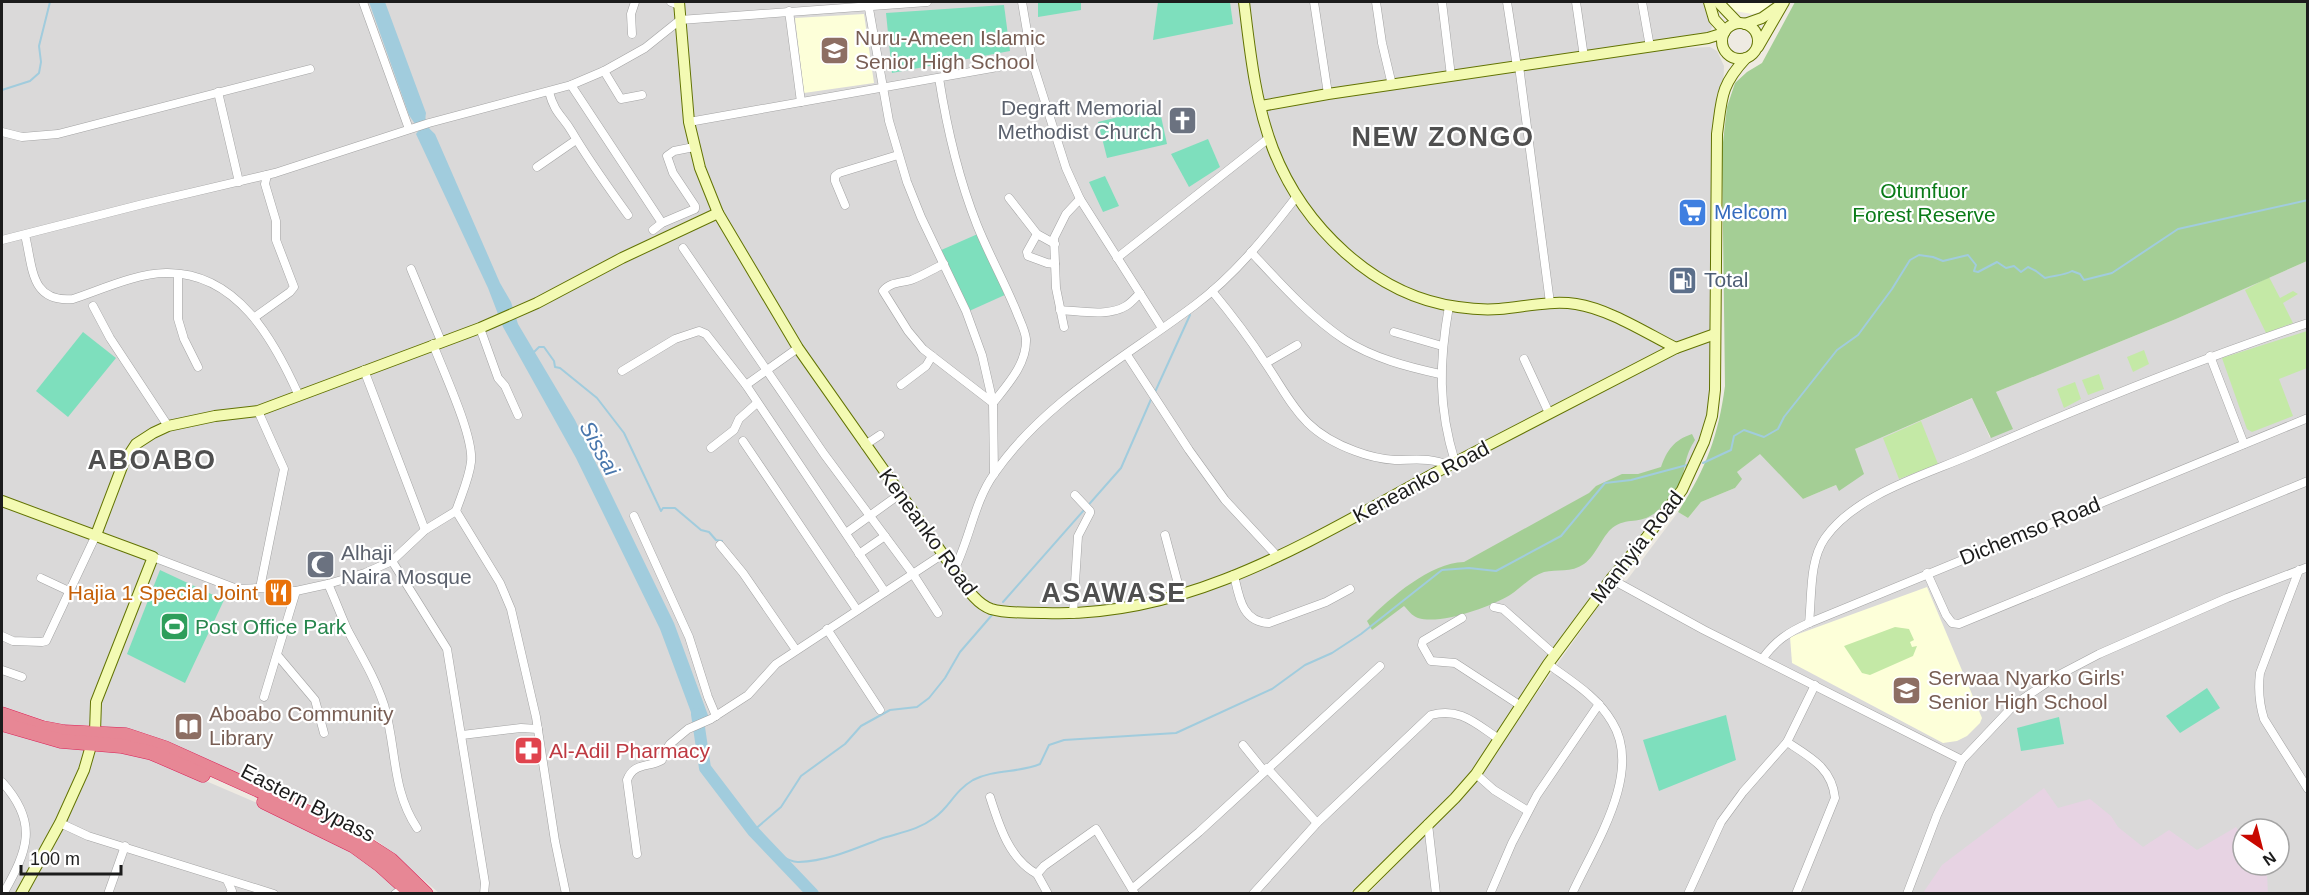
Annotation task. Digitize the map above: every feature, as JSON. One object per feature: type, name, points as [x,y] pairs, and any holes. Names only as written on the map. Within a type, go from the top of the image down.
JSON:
[{"type":"highway","name":"Eastern Bypass","points":[[2,714],[42,728],[152,753],[243,792],[354,846],[404,891]]},
{"type":"highway","name":"Eastern Bypass","points":[[2,724],[61,741],[126,735],[165,748],[340,827],[391,860],[426,894]]},
{"type":"street","points":[[363,2],[411,128]]},
{"type":"street","points":[[632,34],[631,14],[635,2]]},
{"type":"street","points":[[2,240],[143,204],[267,176],[411,128],[571,86],[645,48],[680,20],[868,4],[927,2]]},
{"type":"street","points":[[1022,2],[1032,61],[1066,168],[1080,199],[1162,328]]},
{"type":"street","points":[[1244,2],[1252,66],[1261,106],[1269,138],[1283,171],[1297,195],[1331,237],[1358,264],[1374,276],[1423,299],[1449,306],[1497,309],[1550,303],[1577,304],[1606,314],[1676,348]]},
{"type":"street","points":[[1314,2],[1328,94]]},
{"type":"street","points":[[1376,2],[1382,43],[1392,85]]},
{"type":"street","points":[[1442,2],[1451,76]]},
{"type":"street","points":[[1507,2],[1518,66],[1550,303]]},
{"type":"street","points":[[1576,2],[1584,57]]},
{"type":"street","points":[[1642,2],[1650,47]]},
{"type":"street","points":[[1709,2],[1714,19],[1735,58],[1750,55],[1758,41],[1754,30],[1742,23],[1718,2]]},
{"type":"street","points":[[1728,79],[1725,40],[1742,23],[1770,14],[1784,2]]},
{"type":"street","name":"Manhyia Road","points":[[1358,894],[1476,774],[1548,664],[1611,579],[1682,490],[1704,442],[1712,416],[1715,390],[1718,134],[1723,94],[1728,79],[1750,55],[1784,2]]},
{"type":"street","name":"Keneanko Road","points":[[676,3],[680,20],[688,122],[715,214],[798,348],[866,446],[954,570],[977,600],[989,608],[1001,611],[1073,614],[1114,611],[1181,595],[1234,575],[1278,557],[1676,348],[1715,334]]},
{"type":"street","points":[[868,4],[889,121],[898,155],[921,217],[974,331],[982,355],[993,403],[994,474]]},
{"type":"street","points":[[789,11],[801,102]]},
{"type":"street","points":[[1261,106],[1708,38],[1725,40]]},
{"type":"street","points":[[688,122],[1032,61]]},
{"type":"street","points":[[2,132],[22,137],[58,134],[310,69]]},
{"type":"street","points":[[604,71],[621,99],[642,95]]},
{"type":"street","points":[[939,78],[946,126],[957,172],[1026,337],[1022,360],[1009,383],[993,403]]},
{"type":"street","points":[[571,86],[662,223]]},
{"type":"street","points":[[218,92],[239,182]]},
{"type":"street","points":[[549,92],[555,111],[573,133],[628,214]]},
{"type":"street","points":[[1117,258],[1269,138]]},
{"type":"street","points":[[537,167],[576,140]]},
{"type":"street","points":[[694,147],[674,152],[667,156],[667,159],[673,173],[695,206],[694,209]]},
{"type":"street","points":[[845,205],[835,176],[898,155]]},
{"type":"street","points":[[255,317],[294,287],[276,240],[276,221],[265,184],[267,176]]},
{"type":"street","points":[[954,570],[962,555],[984,491],[994,474],[1020,443],[1049,414],[1089,380],[1127,355],[1212,291],[1251,252],[1297,195]]},
{"type":"street","points":[[1009,198],[1037,234],[1055,244]]},
{"type":"street","points":[[1064,327],[1056,288],[1056,231],[1080,199]]},
{"type":"street","points":[[653,230],[662,223],[694,209],[715,214]]},
{"type":"street","points":[[2,636],[13,641],[46,641],[96,535],[128,454],[136,444],[153,433],[168,426],[215,416],[258,411],[480,327],[517,312],[622,258],[715,214]]},
{"type":"street","points":[[1037,234],[1027,252],[1028,256],[1055,264]]},
{"type":"street","points":[[25,235],[37,287],[55,298],[73,299],[164,273],[195,277],[218,285],[255,317],[282,358],[299,396]]},
{"type":"street","points":[[682,248],[824,454],[913,574],[938,613]]},
{"type":"street","points":[[1251,252],[1278,282],[1316,318],[1346,341],[1396,363],[1440,374]]},
{"type":"street","points":[[944,264],[912,279],[885,287],[883,291],[915,341],[993,403]]},
{"type":"street","points":[[2,501],[237,589],[296,591],[365,573],[392,561],[425,530],[456,511],[471,464],[467,433],[411,269]]},
{"type":"street","points":[[178,274],[177,319],[198,367]]},
{"type":"street","points":[[1212,291],[1243,330],[1297,412],[1314,430],[1347,448],[1372,456],[1394,460],[1434,460],[1452,464],[1440,374],[1449,306]]},
{"type":"street","points":[[1060,310],[1104,312],[1117,310],[1127,306],[1140,293]]},
{"type":"street","points":[[93,306],[132,372],[168,426]]},
{"type":"street","points":[[1809,623],[1818,551],[1834,528],[1857,506],[2017,434],[2210,356],[2307,323]]},
{"type":"street","points":[[480,327],[498,378],[505,386],[518,415]]},
{"type":"street","points":[[622,371],[675,339],[699,331],[706,334],[758,402],[885,592]]},
{"type":"street","points":[[1394,332],[1442,346]]},
{"type":"street","points":[[1266,363],[1297,345]]},
{"type":"street","points":[[746,385],[798,348]]},
{"type":"street","points":[[1127,355],[1189,450],[1226,500],[1278,557]]},
{"type":"street","points":[[902,384],[926,366],[933,356]]},
{"type":"street","points":[[2210,356],[2244,444]]},
{"type":"street","points":[[1524,359],[1550,413]]},
{"type":"street","points":[[364,370],[425,530]]},
{"type":"street","points":[[711,448],[734,430],[739,419],[758,402]]},
{"type":"street","points":[[258,411],[284,469],[260,588]]},
{"type":"street","name":"Dichemso Road","points":[[1763,658],[1772,645],[1786,633],[2307,418]]},
{"type":"street","points":[[866,446],[880,435]]},
{"type":"street","points":[[743,441],[857,610]]},
{"type":"street","points":[[1927,573],[1946,615],[1952,623],[1959,624],[2307,481]]},
{"type":"street","points":[[846,533],[900,494]]},
{"type":"street","points":[[1073,614],[1078,536],[1087,508],[1075,495]]},
{"type":"street","points":[[456,511],[507,596],[519,639],[538,729],[555,841],[566,894]]},
{"type":"street","points":[[634,516],[689,637],[714,717]]},
{"type":"street","points":[[1165,535],[1181,595]]},
{"type":"street","points":[[859,554],[885,536]]},
{"type":"street","points":[[720,545],[743,573],[796,650]]},
{"type":"street","points":[[637,854],[627,780],[637,766],[662,760],[670,744],[695,725],[714,717],[748,695],[776,664],[944,554]]},
{"type":"street","points":[[21,893],[60,823],[84,770],[94,738],[96,702],[153,557]]},
{"type":"street","points":[[392,561],[447,649],[485,883],[484,894]]},
{"type":"street","points":[[1907,894],[1937,815],[1962,760],[2015,704],[2057,676],[2109,650],[2228,598],[2303,569]]},
{"type":"street","points":[[2303,569],[2260,673],[2259,685],[2260,706],[2264,719],[2307,789]]},
{"type":"street","points":[[1234,575],[1241,606],[1247,615],[1260,623],[1269,623],[1326,602],[1350,589]]},
{"type":"street","points":[[41,578],[71,592]]},
{"type":"street","points":[[1611,579],[1704,630],[1962,760]]},
{"type":"street","points":[[328,584],[347,629],[373,675],[390,730],[398,785],[405,809],[417,828]]},
{"type":"street","points":[[264,697],[296,591]]},
{"type":"street","points":[[1494,607],[1503,609],[1555,655]]},
{"type":"street","points":[[1462,618],[1423,641],[1422,645],[1429,658],[1434,662],[1459,666],[1521,706]]},
{"type":"street","points":[[827,629],[879,710]]},
{"type":"street","points":[[278,656],[315,700],[324,733]]},
{"type":"street","points":[[1548,664],[1587,692],[1599,704],[1618,735],[1622,762],[1619,789],[1609,816],[1572,894]]},
{"type":"street","points":[[1037,874],[1044,866],[1096,829],[1134,891],[1380,666]]},
{"type":"street","points":[[2,670],[22,677]]},
{"type":"street","points":[[1688,894],[1721,822],[1743,792],[1787,742],[1815,685]]},
{"type":"street","points":[[1490,894],[1528,812],[1569,745],[1599,704]]},
{"type":"street","points":[[1253,894],[1317,823],[1431,715],[1443,711],[1461,714],[1499,739]]},
{"type":"street","points":[[462,735],[521,728],[538,729]]},
{"type":"street","points":[[1787,742],[1827,772],[1834,786],[1835,798],[1796,894]]},
{"type":"street","points":[[1244,745],[1317,823]]},
{"type":"street","points":[[1476,774],[1494,790],[1528,812]]},
{"type":"street","points":[[2,782],[21,808],[26,823],[20,864],[3,894]]},
{"type":"street","points":[[990,797],[1008,844],[1028,869],[1037,874],[1048,894]]},
{"type":"street","points":[[60,823],[88,836],[274,894]]},
{"type":"street","points":[[1428,824],[1436,894]]},
{"type":"street","points":[[108,894],[125,846]]},
{"type":"street","points":[[227,880],[232,891],[230,894]]},
{"type":"shaded area","points":[[2,2],[1708,2],[1712,27],[1708,36],[1685,39],[1686,48],[1710,47],[1717,51],[1724,66],[1710,393],[1706,419],[1683,481],[1469,774],[1448,799],[1350,893],[439,893],[380,843],[341,816],[147,734],[96,725],[58,725],[2,706]]},
{"type":"shaded area","points":[[1725,2],[1771,2],[1765,11],[1752,14],[1735,11]]},
{"type":"shaded area","name":"Nuru-Ameen Islamic Senior High School","points":[[864,14],[874,83],[804,93],[795,18]]},
{"type":"shaded area","points":[[2307,261],[2307,893],[1368,894],[1478,776],[1612,587],[1627,580],[1678,512],[1688,518],[1701,502],[1735,488],[1736,473],[1760,453],[1803,499],[1836,485],[1839,490],[1855,449],[1973,398],[1990,438],[1996,392],[2176,319]]},
{"type":"shaded area","name":"Serwaa Nyarko Girls' Senior High School","points":[[1927,587],[1982,718],[1967,736],[1957,741],[1943,743],[1792,663],[1790,637]]},
{"type":"shaded area","points":[[2,727],[41,743],[136,754],[178,769],[332,835],[371,860],[404,893],[2,893]]},
{"type":"shaded area","points":[[2044,788],[2058,808],[2090,799],[2111,816],[2118,827],[2143,847],[2169,830],[2197,850],[2231,830],[2231,877],[2267,877],[2268,893],[1923,893],[1942,865]]},
{"type":"green space","points":[[1038,2],[1081,2],[1081,10],[1038,17]]},
{"type":"green space","points":[[1158,2],[1230,2],[1233,24],[1153,40]]},
{"type":"green space","name":"Otumfuor Forest Reserve","points":[[1795,2],[2307,2],[2307,261],[2176,319],[1996,392],[2013,429],[1991,438],[1972,398],[1855,449],[1864,474],[1839,491],[1836,485],[1803,499],[1760,454],[1737,472],[1742,479],[1735,488],[1701,502],[1688,518],[1678,512],[1709,452],[1719,421],[1725,386],[1722,151],[1727,107],[1735,83],[1762,63]]},
{"type":"green space","points":[[1004,5],[1010,51],[892,73],[886,13]]},
{"type":"green space","points":[[1159,107],[1167,144],[1107,158],[1098,122]]},
{"type":"green space","points":[[1208,139],[1220,167],[1189,187],[1171,154]]},
{"type":"green space","points":[[1105,176],[1119,206],[1103,212],[1089,182]]},
{"type":"green space","points":[[980,233],[1007,294],[967,312],[939,251]]},
{"type":"green space","points":[[2269,277],[2280,298],[2293,291],[2298,294],[2283,303],[2293,323],[2266,333],[2245,290]]},
{"type":"green space","points":[[2307,331],[2307,368],[2279,379],[2293,416],[2252,432],[2247,429],[2222,358]]},
{"type":"green space","points":[[83,332],[116,358],[68,417],[36,391]]},
{"type":"green space","points":[[2144,350],[2149,364],[2133,372],[2127,357]]},
{"type":"green space","points":[[2099,374],[2104,389],[2088,395],[2082,380]]},
{"type":"green space","points":[[2075,382],[2081,399],[2064,408],[2057,389]]},
{"type":"green space","points":[[1921,421],[1938,464],[1899,479],[1883,438]]},
{"type":"green space","points":[[1692,434],[1695,440],[1688,453],[1681,479],[1669,499],[1652,515],[1641,520],[1620,523],[1611,529],[1584,564],[1574,569],[1539,574],[1501,600],[1452,617],[1428,620],[1418,618],[1404,606],[1372,630],[1367,621],[1399,592],[1425,575],[1438,568],[1464,562],[1589,493],[1596,486],[1622,474],[1638,474],[1661,467],[1672,446],[1680,439]]},
{"type":"green space","name":"Post Office Park","points":[[160,570],[224,600],[185,683],[127,654]]},
{"type":"green space","points":[[1895,627],[1909,629],[1914,640],[1910,642],[1912,647],[1917,646],[1913,656],[1870,675],[1862,673],[1844,646]]},
{"type":"green space","points":[[2207,688],[2220,708],[2180,733],[2166,716]]},
{"type":"green space","points":[[1726,715],[1736,760],[1659,791],[1643,740]]},
{"type":"green space","points":[[2059,717],[2064,744],[2021,751],[2017,728]]},
{"type":"water","points":[[369,2],[385,2],[426,113],[427,125],[435,134],[500,283],[511,302],[518,324],[575,420],[674,623],[709,718],[695,723],[660,629],[576,458],[503,327],[488,288],[416,134],[419,130],[409,115]]},
{"type":"waterway","points":[[2,90],[30,81],[39,73],[41,62],[39,46],[50,2]]},
{"type":"waterway","points":[[1703,463],[1731,450],[1734,436],[1744,430],[1764,437],[1778,429],[1784,417],[1837,350],[1858,335],[1910,260],[1919,255],[1943,261],[1968,255],[1976,265],[1974,271],[1978,272],[1997,262],[2006,268],[2014,266],[2021,272],[2028,267],[2045,278],[2072,271],[2080,274],[2084,280],[2112,273],[2178,229],[2308,200]]},
{"type":"waterway","points":[[1155,392],[1190,315]]},
{"type":"waterway","points":[[533,353],[539,347],[544,347],[554,361],[555,367],[560,368],[597,398],[624,433],[661,511],[663,508],[675,508],[701,530],[709,532],[716,540],[722,541]]},
{"type":"waterway","points":[[1003,602],[1121,468],[1152,397]]},
{"type":"waterway","points":[[774,852],[793,861],[810,861],[842,853],[916,828],[940,813],[961,789],[973,780],[989,774],[1024,769],[1040,764],[1049,745],[1064,740],[1176,733],[1272,689],[1305,665],[1332,653],[1361,634],[1442,570],[1469,568],[1496,571],[1561,536],[1605,483],[1631,480],[1687,465]]},
{"type":"waterway","points":[[753,831],[781,807],[801,776],[845,744],[861,726],[890,710],[917,707],[929,698],[945,678],[960,652],[992,615]]},
{"type":"waterway","name":"Sissai","points":[[697,714],[705,768],[753,831],[813,894]]},
{"type":"place","name":"Nuru-Ameen Islamic Senior High School","points":[[834,50]]},
{"type":"place","name":"Degraft Memorial Methodist Church","points":[[1183,120]]},
{"type":"place","name":"Melcom","points":[[1693,212]]},
{"type":"place","name":"Total","points":[[1683,280]]},
{"type":"place","name":"Alhaji Naira Mosque","points":[[320,565]]},
{"type":"place","name":"Hajia 1 Special Joint","points":[[279,593]]},
{"type":"place","name":"Post Office Park","points":[[174,627]]},
{"type":"place","name":"Serwaa Nyarko Girls' Senior High School","points":[[1907,690]]},
{"type":"place","name":"Aboabo Community Library","points":[[188,726]]},
{"type":"place","name":"Al-Adil Pharmacy","points":[[528,751]]},
{"type":"district","name":"NEW ZONGO","points":[[1443,137]]},
{"type":"district","name":"ABOABO","points":[[152,460]]},
{"type":"district","name":"ASAWASE","points":[[1114,593]]}]
